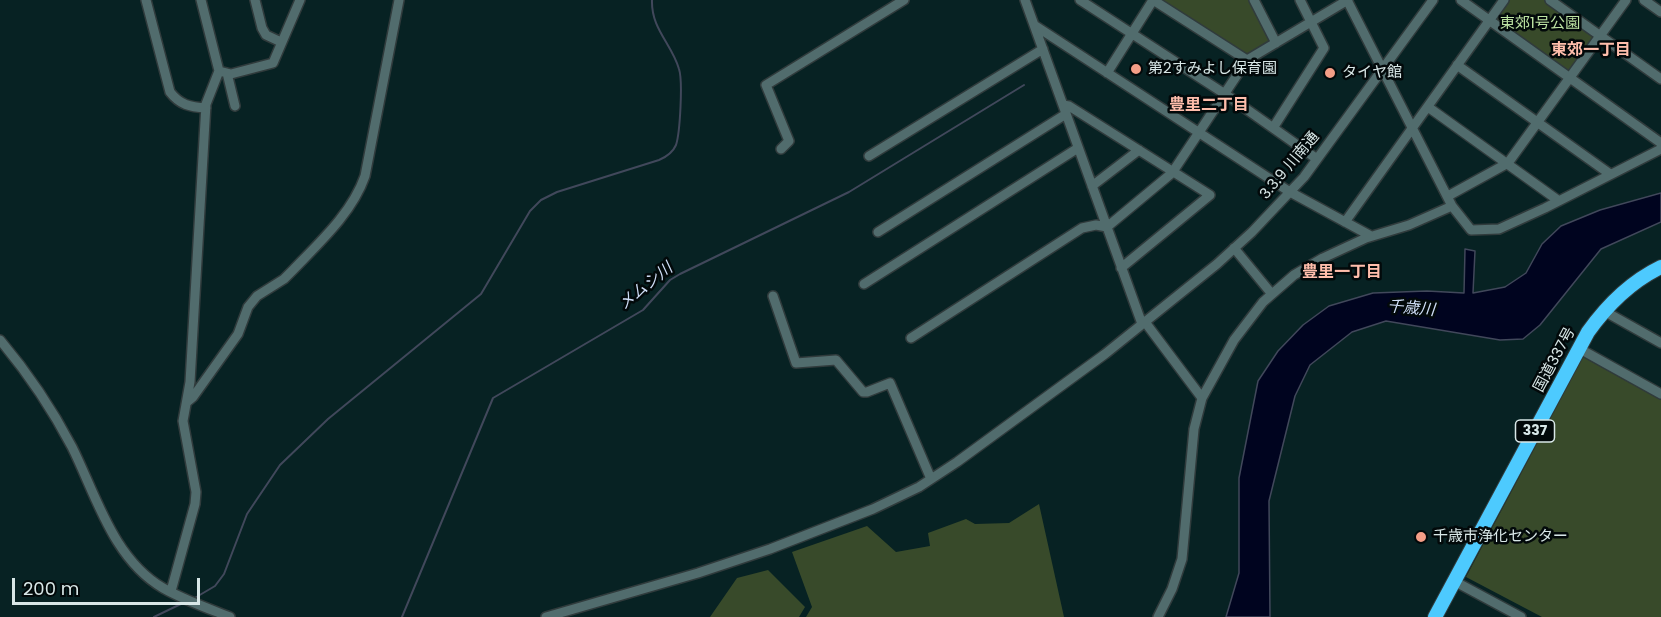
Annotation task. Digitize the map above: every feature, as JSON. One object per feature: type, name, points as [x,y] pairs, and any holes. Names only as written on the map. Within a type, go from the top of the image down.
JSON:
[{"type":"highway","name":"国道337号","points":[[1435,617],[1588,332],[1604,310],[1633,284],[1661,267]]},
{"type":"street","points":[[146,0],[170,92],[178,102],[206,108]]},
{"type":"street","points":[[201,0],[235,106]]},
{"type":"street","points":[[255,0],[266,35],[280,42]]},
{"type":"street","points":[[223,72],[231,74],[273,63],[280,42],[300,0]]},
{"type":"street","points":[[187,402],[193,398],[238,334],[243,317],[252,302],[257,296],[284,279],[307,256],[350,207],[360,190],[365,176],[399,0]]},
{"type":"street","points":[[781,149],[789,141],[766,85],[904,0]]},
{"type":"street","points":[[1025,0],[1143,323],[1202,398]]},
{"type":"street","points":[[1080,0],[1225,94],[1317,159]]},
{"type":"street","points":[[1107,73],[1153,0],[1247,60]]},
{"type":"street","points":[[1254,0],[1276,43]]},
{"type":"street","points":[[1273,128],[1324,48],[1300,0]]},
{"type":"street","points":[[1107,227],[1173,172],[1247,60],[1348,0],[1452,206],[1471,230],[1499,229],[1560,201],[1661,149]]},
{"type":"street","name":"3.3.9 川南通","points":[[546,617],[753,555],[873,509],[932,479],[1087,367],[1234,248],[1290,192],[1317,159],[1433,0]]},
{"type":"street","points":[[1461,0],[1661,142]]},
{"type":"street","points":[[1345,222],[1504,0]]},
{"type":"street","points":[[1550,0],[1661,79]]},
{"type":"street","points":[[1448,196],[1508,163],[1626,0]]},
{"type":"street","points":[[1644,0],[1661,12]]},
{"type":"street","points":[[1034,26],[1290,192],[1371,236]]},
{"type":"street","points":[[869,156],[1043,49]]},
{"type":"street","points":[[1457,65],[1610,174]]},
{"type":"street","points":[[173,592],[195,504],[195,484],[183,421],[190,382],[206,108],[223,72]]},
{"type":"street","points":[[878,232],[1069,106],[1210,195],[1121,268]]},
{"type":"street","points":[[1428,107],[1560,201]]},
{"type":"street","points":[[864,284],[1078,148]]},
{"type":"street","points":[[1092,186],[1138,150]]},
{"type":"street","points":[[1158,617],[1172,589],[1182,559],[1194,429],[1202,398],[1234,340],[1271,293],[1294,275],[1323,258],[1371,236],[1408,225],[1452,206]]},
{"type":"street","points":[[911,338],[1082,228],[1096,225],[1107,227]]},
{"type":"street","points":[[1234,248],[1271,293]]},
{"type":"street","points":[[773,296],[796,363],[836,360],[863,392],[890,383],[932,479]]},
{"type":"street","points":[[1604,310],[1659,338]]},
{"type":"street","points":[[0,340],[35,387],[65,435],[117,541],[140,568],[163,588],[230,617]]},
{"type":"street","points":[[1580,349],[1661,394]]},
{"type":"street","points":[[1454,581],[1521,617]]},
{"type":"street","points":[[198,616],[201,606]]},
{"type":"green space","points":[[1161,0],[1249,0],[1271,42],[1248,55]]},
{"type":"green space","name":"東郊1号公園","points":[[1510,0],[1544,0],[1595,37],[1569,72],[1495,20]]},
{"type":"green space","points":[[1583,357],[1661,400],[1661,617],[1542,617],[1466,577]]},
{"type":"green space","points":[[1039,504],[1064,617],[806,617],[812,607],[792,552],[867,526],[896,552],[930,546],[928,533],[966,519],[975,524],[1009,523]]},
{"type":"green space","points":[[768,570],[805,607],[799,617],[710,617],[737,578]]},
{"type":"water","name":"千歳川","points":[[1661,193],[1661,222],[1601,249],[1540,325],[1523,339],[1500,340],[1386,321],[1352,332],[1310,365],[1295,396],[1269,501],[1270,617],[1226,617],[1239,573],[1239,478],[1258,381],[1278,351],[1303,325],[1329,306],[1373,293],[1427,291],[1464,293],[1465,249],[1475,251],[1473,293],[1505,287],[1526,273],[1542,244],[1561,226],[1600,210]]},
{"type":"waterway","points":[[193,599],[215,586],[224,574],[247,514],[280,465],[328,419],[481,294],[530,211],[541,200],[557,192],[659,160],[673,150],[676,145],[680,119],[680,75],[676,60],[655,20],[652,0]]},
{"type":"waterway","name":"メムシ川","points":[[402,617],[493,398],[643,310],[670,280],[680,274],[849,192],[1024,85]]},
{"type":"waterway","points":[[154,617],[185,602]]},
{"type":"place","name":"第2すみよし保育園","points":[[1136,69]]},
{"type":"place","name":"タイヤ館","points":[[1330,73]]},
{"type":"place","name":"千歳市浄化センター","points":[[1421,537]]},
{"type":"district","name":"東郊一丁目","points":[[1591,51]]},
{"type":"district","name":"豊里二丁目","points":[[1209,106]]},
{"type":"district","name":"豊里一丁目","points":[[1342,273]]}]
